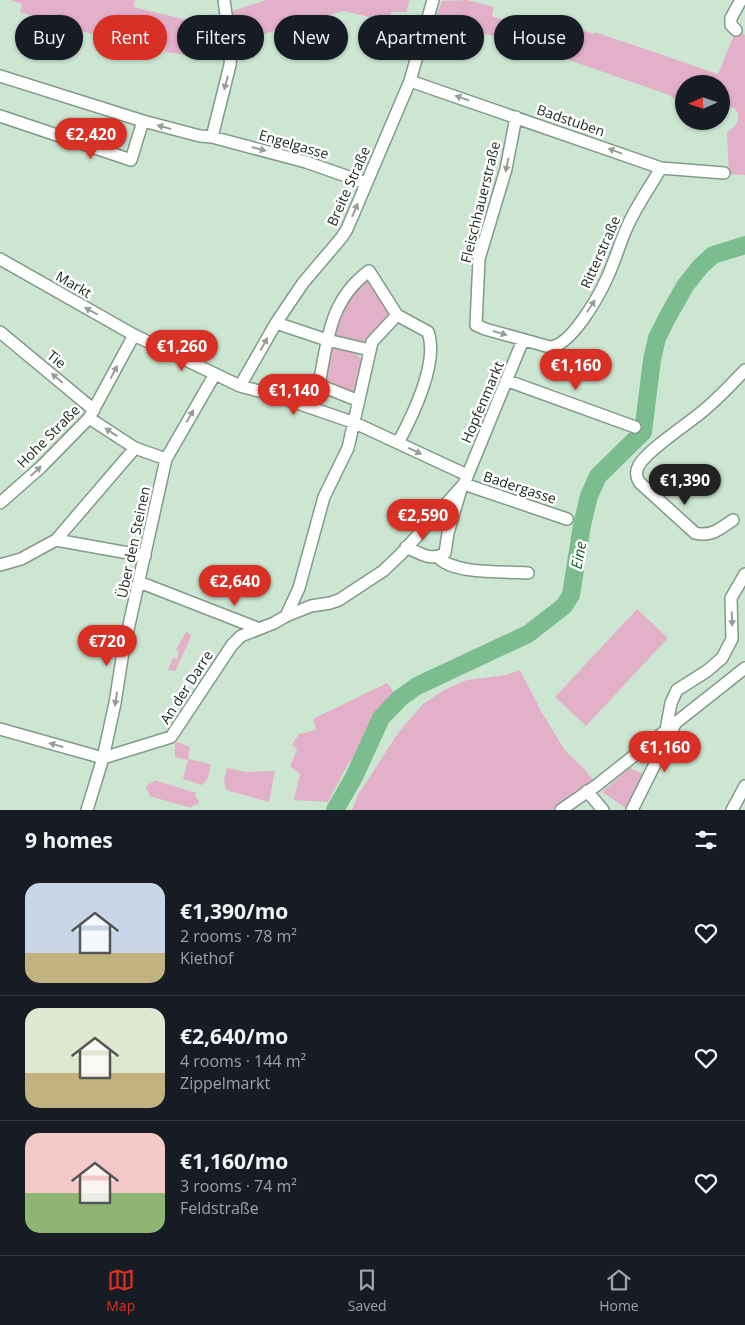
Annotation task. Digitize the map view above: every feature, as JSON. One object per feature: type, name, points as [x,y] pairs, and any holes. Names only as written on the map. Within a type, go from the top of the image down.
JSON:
[{"type":"street","points":[[212,137],[230,65],[231,51],[224,0]]},
{"type":"street","points":[[736,30],[731,25],[731,18],[741,0]]},
{"type":"street","name":"Breite Straße","points":[[240,386],[276,323],[303,284],[342,237],[410,81],[432,3]]},
{"type":"street","name":"Engelgasse","points":[[0,76],[143,121],[306,162],[366,183]]},
{"type":"street","name":"Badstuben","points":[[410,81],[661,168],[724,173]]},
{"type":"street","points":[[0,116],[132,160],[143,121]]},
{"type":"street","name":"Fleischhauerstraße","points":[[516,117],[503,181],[480,254],[476,325],[523,340]]},
{"type":"street","name":"Ritterstraße","points":[[523,340],[550,347],[561,344],[575,329],[600,292],[629,224],[661,168]]},
{"type":"street","name":"Markt","points":[[0,259],[134,335],[214,374],[240,386],[274,395],[354,423]]},
{"type":"street","points":[[359,401],[324,387],[320,383],[327,340],[334,314],[346,293],[356,281],[369,271],[397,315],[428,332],[431,342],[431,361],[406,429],[398,443]]},
{"type":"street","points":[[286,616],[299,588],[324,497],[348,448],[372,342],[397,315]]},
{"type":"street","points":[[276,323],[327,340],[370,350]]},
{"type":"street","name":"Tie","points":[[0,332],[92,414],[135,448],[166,459]]},
{"type":"street","points":[[92,414],[134,335]]},
{"type":"street","name":"Hopfenmarkt","points":[[464,482],[508,381],[523,340]]},
{"type":"street","points":[[733,520],[705,536],[695,533],[640,483],[636,471],[640,464],[660,444],[714,402],[745,370]]},
{"type":"street","name":"Über den Steinen","points":[[87,810],[104,758],[123,652],[166,459],[214,374]]},
{"type":"street","points":[[508,381],[635,428]]},
{"type":"street","name":"Hohe Straße","points":[[0,503],[40,467],[92,414]]},
{"type":"street","name":"Badergasse","points":[[354,423],[398,443],[464,482],[567,519]]},
{"type":"street","points":[[0,565],[21,559],[56,540],[135,448]]},
{"type":"street","points":[[464,482],[448,534],[445,553],[438,557],[423,556],[403,551],[464,482]]},
{"type":"street","points":[[56,540],[144,556]]},
{"type":"street","name":"An der Darre","points":[[104,758],[171,737],[232,645],[241,636],[311,606],[338,600],[383,571],[403,551]]},
{"type":"street","points":[[438,557],[443,562],[456,568],[528,573]]},
{"type":"street","points":[[632,810],[670,727],[671,703],[677,690],[707,672],[722,658],[732,639],[731,598],[745,574]]},
{"type":"street","points":[[139,582],[257,628]]},
{"type":"street","points":[[561,810],[745,668]]},
{"type":"street","points":[[0,729],[104,758]]},
{"type":"street","points":[[732,810],[745,786]]},
{"type":"street","points":[[587,791],[603,810]]},
{"type":"shaded area","points":[[10,0],[135,0],[134,7],[167,15],[93,15],[93,34],[83,32],[83,15],[29,15],[20,12],[22,4]]},
{"type":"shaded area","points":[[266,0],[409,0],[407,12],[391,12],[391,15],[360,15],[343,11],[329,15],[274,15],[274,31],[264,34],[264,15],[233,15],[232,11]]},
{"type":"shaded area","points":[[467,0],[494,7],[492,16],[494,17],[494,36],[484,34],[484,15],[437,15],[442,1]]},
{"type":"shaded area","points":[[167,15],[177,18],[177,54],[167,52]]},
{"type":"shaded area","points":[[736,30],[745,35],[745,175],[729,174],[727,132],[736,124],[738,119],[737,111],[730,107],[730,75],[675,75],[675,99],[669,95],[569,60],[584,60],[584,31],[595,34],[595,32],[718,74]]},
{"type":"shaded area","points":[[368,276],[391,313],[378,330],[361,343],[331,337],[344,300]]},
{"type":"shaded area","points":[[333,345],[351,351],[365,364],[358,396],[326,385],[323,379],[329,347]]},
{"type":"shaded area","points":[[637,609],[668,638],[586,726],[555,697]]},
{"type":"shaded area","points":[[186,632],[191,637],[175,671],[168,670],[173,658],[177,659],[179,651],[176,650]]},
{"type":"shaded area","points":[[520,670],[541,711],[564,749],[597,785],[561,810],[352,810],[358,795],[398,733],[423,704],[444,690],[467,680],[506,675]]},
{"type":"shaded area","points":[[387,683],[398,698],[348,764],[328,802],[294,800],[300,774],[290,766],[297,750],[292,744],[299,734],[316,730],[313,719]]},
{"type":"shaded area","points":[[177,742],[190,747],[188,759],[211,764],[208,778],[202,785],[183,779],[188,760],[175,757],[175,744]]},
{"type":"shaded area","points":[[227,768],[246,772],[275,771],[269,802],[226,790],[224,781]]},
{"type":"shaded area","points":[[630,768],[643,774],[626,808],[602,792]]},
{"type":"shaded area","points":[[154,780],[196,793],[195,796],[199,801],[198,804],[192,806],[192,808],[149,796],[146,789],[148,784]]},
{"type":"waterway","name":"Eine","points":[[335,810],[354,777],[381,718],[400,698],[417,686],[528,634],[564,606],[571,595],[582,525],[589,496],[598,476],[643,432],[652,360],[657,338],[667,318],[685,286],[700,267],[713,255],[745,245]]}]
